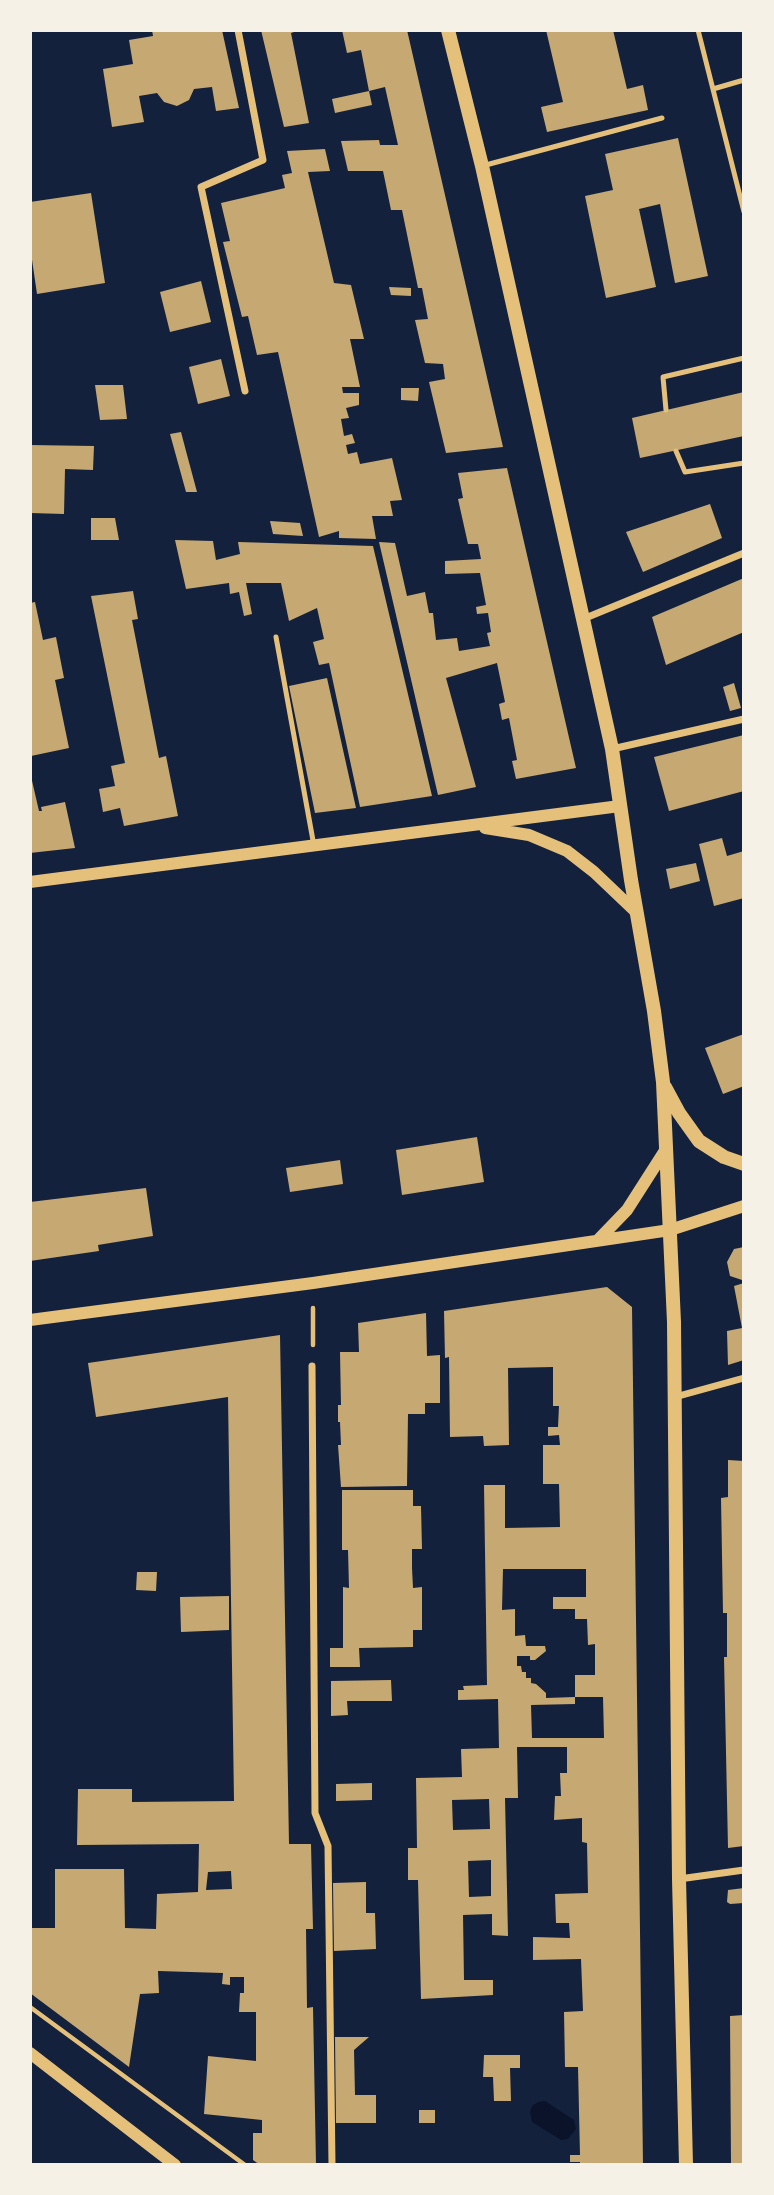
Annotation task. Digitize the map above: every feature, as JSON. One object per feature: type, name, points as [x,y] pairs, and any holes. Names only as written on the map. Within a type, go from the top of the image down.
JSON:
[{"type":"main road","points":[[448,30],[482,166],[611,749],[654,1011],[663,1083],[675,1397],[679,1879],[687,2165]]},
{"type":"main road","points":[[663,1083],[679,1113],[699,1141],[724,1157],[744,1164]]},
{"type":"street","points":[[238,30],[263,160],[201,187],[245,391]]},
{"type":"street","points":[[583,619],[744,552]]},
{"type":"street","points":[[611,749],[744,719]]},
{"type":"street","points":[[30,882],[620,806]]},
{"type":"street","points":[[471,825],[529,835],[567,851],[594,872],[636,912]]},
{"type":"street","points":[[599,1239],[627,1210],[666,1149]]},
{"type":"street","points":[[30,1320],[313,1283],[670,1230],[744,1206]]},
{"type":"street","points":[[312,1366],[315,1813],[328,1846],[332,2165]]},
{"type":"street","points":[[675,1397],[744,1378]]},
{"type":"street","points":[[679,1879],[744,1870]]},
{"type":"street","points":[[30,2053],[175,2165]]},
{"type":"lane","points":[[698,30],[744,212]]},
{"type":"lane","points":[[713,89],[744,80]]},
{"type":"lane","points":[[482,166],[662,118]]},
{"type":"lane","points":[[666,410],[663,377],[744,358]]},
{"type":"lane","points":[[676,451],[685,472],[744,463]]},
{"type":"lane","points":[[276,637],[314,846]]},
{"type":"path","points":[[312,1366],[313,1283]]},
{"type":"path","points":[[30,2007],[245,2165]]},
{"type":"water","points":[[545,2101],[574,2120],[576,2129],[568,2139],[561,2140],[532,2122],[532,2106]]},
{"type":"building","points":[[152,30],[222,30],[239,108],[216,111],[212,87],[194,89],[189,100],[177,106],[164,102],[157,93],[139,96],[144,122],[112,127],[103,69],[133,64],[129,40],[153,36]]},
{"type":"building","points":[[261,30],[300,30],[291,33],[309,123],[284,127]]},
{"type":"building","points":[[342,30],[407,30],[503,447],[446,453],[429,382],[445,379],[443,364],[425,363],[415,320],[428,319],[422,288],[418,288],[402,210],[391,210],[383,171],[348,171],[341,141],[379,140],[380,145],[398,145],[385,87],[369,91],[361,50],[347,53]]},
{"type":"building","points":[[546,30],[613,30],[627,89],[643,85],[648,110],[547,132],[541,107],[563,102]]},
{"type":"building","points":[[369,91],[372,105],[335,113],[332,99]]},
{"type":"building","points":[[678,138],[708,276],[675,283],[660,204],[639,209],[656,287],[606,298],[585,196],[613,190],[605,154]]},
{"type":"building","points":[[325,149],[330,171],[308,172],[334,283],[351,285],[364,339],[350,339],[360,387],[342,387],[343,393],[359,393],[359,405],[346,408],[349,418],[341,419],[344,436],[352,434],[355,443],[346,445],[348,454],[357,452],[360,464],[392,458],[402,500],[390,501],[393,516],[372,516],[376,539],[339,538],[339,531],[319,537],[278,352],[257,355],[248,316],[242,317],[223,242],[230,241],[221,203],[285,188],[282,175],[292,173],[287,151]]},
{"type":"building","points":[[91,193],[105,283],[37,294],[30,246],[30,202]]},
{"type":"building","points":[[201,281],[211,322],[170,332],[160,292]]},
{"type":"building","points":[[389,287],[411,288],[411,296],[391,295]]},
{"type":"building","points":[[221,359],[230,396],[198,404],[189,367]]},
{"type":"building","points":[[95,385],[123,385],[127,419],[100,420]]},
{"type":"building","points":[[401,388],[419,388],[418,401],[401,400]]},
{"type":"building","points":[[744,392],[744,436],[640,458],[632,418]]},
{"type":"building","points":[[181,432],[197,492],[186,492],[170,434]]},
{"type":"building","points":[[30,445],[94,446],[93,470],[65,469],[64,514],[30,513]]},
{"type":"building","points":[[507,468],[576,768],[516,779],[512,761],[517,760],[509,718],[502,720],[499,704],[505,702],[497,663],[446,678],[476,787],[438,795],[379,542],[395,543],[407,596],[425,592],[429,613],[433,613],[436,640],[457,638],[459,651],[490,646],[487,633],[491,632],[488,613],[477,614],[476,607],[486,605],[480,573],[445,574],[445,561],[481,559],[478,544],[468,544],[458,499],[463,498],[458,473]]},
{"type":"building","points":[[710,504],[722,538],[643,572],[626,532]]},
{"type":"building","points":[[91,518],[115,518],[119,540],[91,540]]},
{"type":"building","points":[[270,521],[300,523],[303,536],[273,534]]},
{"type":"building","points":[[175,540],[213,541],[216,560],[240,554],[238,542],[373,546],[432,796],[360,807],[329,663],[319,665],[313,642],[324,639],[317,608],[289,621],[281,583],[246,583],[252,614],[244,616],[239,592],[230,594],[229,583],[186,589]]},
{"type":"building","points":[[744,578],[744,632],[666,665],[652,617]]},
{"type":"building","points":[[133,591],[138,619],[132,620],[159,758],[166,756],[178,816],[124,826],[120,808],[103,812],[99,789],[115,786],[111,766],[125,763],[91,596]]},
{"type":"building","points":[[35,602],[43,640],[56,637],[64,678],[55,680],[69,748],[31,756],[30,603]]},
{"type":"building","points":[[327,678],[356,808],[315,813],[289,686]]},
{"type":"building","points":[[734,683],[741,708],[730,711],[723,687]]},
{"type":"building","points":[[744,735],[744,791],[669,811],[654,757]]},
{"type":"building","points":[[30,772],[39,811],[42,811],[41,807],[65,802],[75,848],[30,853]]},
{"type":"building","points":[[722,838],[727,856],[744,851],[744,898],[714,906],[699,844]]},
{"type":"building","points":[[696,863],[700,881],[670,889],[666,869]]},
{"type":"building","points":[[744,1034],[744,1086],[723,1094],[705,1048]]},
{"type":"building","points":[[477,1137],[484,1182],[402,1195],[396,1150]]},
{"type":"building","points":[[340,1160],[343,1184],[290,1192],[286,1168]]},
{"type":"building","points":[[146,1188],[153,1236],[98,1245],[99,1251],[30,1261],[30,1202]]},
{"type":"building","points":[[744,1247],[742,1280],[730,1276],[727,1262],[734,1249]]},
{"type":"building","points":[[744,1283],[744,1360],[728,1365],[727,1331],[742,1328],[734,1286]]},
{"type":"building","points":[[607,1287],[632,1307],[643,2165],[580,2165],[580,2162],[570,2162],[570,2155],[580,2155],[578,2067],[565,2067],[564,2012],[583,2011],[581,1959],[533,1960],[533,1937],[570,1938],[569,1923],[556,1923],[555,1894],[588,1893],[587,1843],[582,1842],[582,1818],[554,1820],[555,1796],[561,1796],[560,1773],[567,1773],[567,1747],[517,1747],[518,1798],[505,1798],[508,1936],[492,1935],[492,1914],[463,1915],[464,1980],[493,1980],[493,1995],[421,1999],[418,1880],[408,1880],[408,1848],[417,1848],[416,1778],[462,1777],[461,1749],[499,1748],[498,1699],[458,1700],[458,1690],[464,1690],[463,1686],[487,1685],[484,1485],[505,1485],[505,1528],[560,1527],[559,1484],[543,1484],[543,1445],[560,1445],[559,1435],[548,1436],[548,1427],[558,1427],[559,1406],[553,1406],[553,1367],[508,1368],[509,1445],[484,1446],[483,1436],[450,1437],[449,1357],[445,1358],[444,1311]],"holes":[[[503,1569],[586,1569],[586,1597],[553,1597],[553,1609],[575,1609],[575,1619],[587,1619],[588,1645],[595,1644],[595,1675],[575,1675],[575,1697],[546,1698],[546,1693],[531,1683],[531,1678],[526,1678],[526,1672],[522,1672],[521,1666],[517,1666],[517,1656],[530,1656],[530,1660],[535,1660],[546,1651],[545,1646],[526,1646],[525,1635],[515,1636],[515,1609],[502,1610]],[[575,1697],[603,1697],[604,1738],[532,1738],[531,1705],[575,1704]],[[489,1799],[490,1829],[453,1830],[452,1800]],[[491,1860],[491,1896],[469,1897],[468,1861]]]},
{"type":"building","points":[[426,1313],[427,1356],[440,1355],[440,1403],[425,1403],[425,1414],[408,1414],[407,1486],[341,1487],[338,1445],[341,1445],[338,1422],[338,1405],[341,1405],[340,1352],[359,1352],[358,1323]]},
{"type":"building","points":[[280,1335],[289,1844],[311,1844],[313,1929],[306,1929],[307,2008],[313,2007],[316,2165],[260,2165],[253,2160],[253,2133],[262,2133],[262,2120],[204,2114],[208,2056],[256,2061],[256,2012],[239,2012],[240,1993],[244,1993],[244,1977],[230,1977],[230,1985],[222,1984],[223,1973],[158,1971],[159,1993],[140,1994],[129,2067],[30,1993],[30,1928],[55,1928],[55,1869],[124,1869],[125,1928],[156,1929],[157,1894],[198,1892],[199,1844],[77,1845],[78,1789],[132,1789],[132,1802],[234,1801],[228,1397],[96,1417],[88,1363]],"holes":[[[231,1871],[232,1889],[206,1890],[208,1872]]]},
{"type":"building","points":[[728,1460],[744,1461],[744,1846],[728,1848],[724,1657],[727,1657],[727,1613],[723,1613],[721,1498],[728,1497]]},
{"type":"building","points":[[342,1490],[413,1490],[413,1506],[421,1506],[422,1549],[412,1549],[412,1568],[413,1588],[422,1587],[422,1630],[413,1630],[413,1647],[359,1648],[360,1667],[330,1667],[330,1648],[343,1648],[343,1587],[349,1588],[348,1550],[342,1550]]},
{"type":"building","points":[[137,1572],[157,1572],[156,1591],[136,1590]]},
{"type":"building","points":[[229,1596],[229,1630],[181,1632],[180,1597]]},
{"type":"building","points":[[391,1680],[392,1701],[347,1701],[348,1715],[331,1716],[331,1681]]},
{"type":"building","points":[[372,1783],[372,1800],[336,1801],[336,1784]]},
{"type":"building","points":[[366,1882],[366,1913],[375,1913],[376,1949],[334,1951],[333,1883]]},
{"type":"building","points":[[744,1888],[744,1903],[727,1902],[728,1890]]},
{"type":"building","points":[[744,2015],[744,2165],[731,2165],[730,2016]]},
{"type":"building","points":[[335,2037],[369,2037],[354,2050],[355,2095],[376,2095],[376,2123],[336,2123]]},
{"type":"building","points":[[484,2055],[520,2055],[520,2068],[510,2068],[511,2101],[494,2101],[493,2077],[483,2077]]},
{"type":"building","points":[[419,2110],[435,2110],[435,2123],[419,2123]]}]
